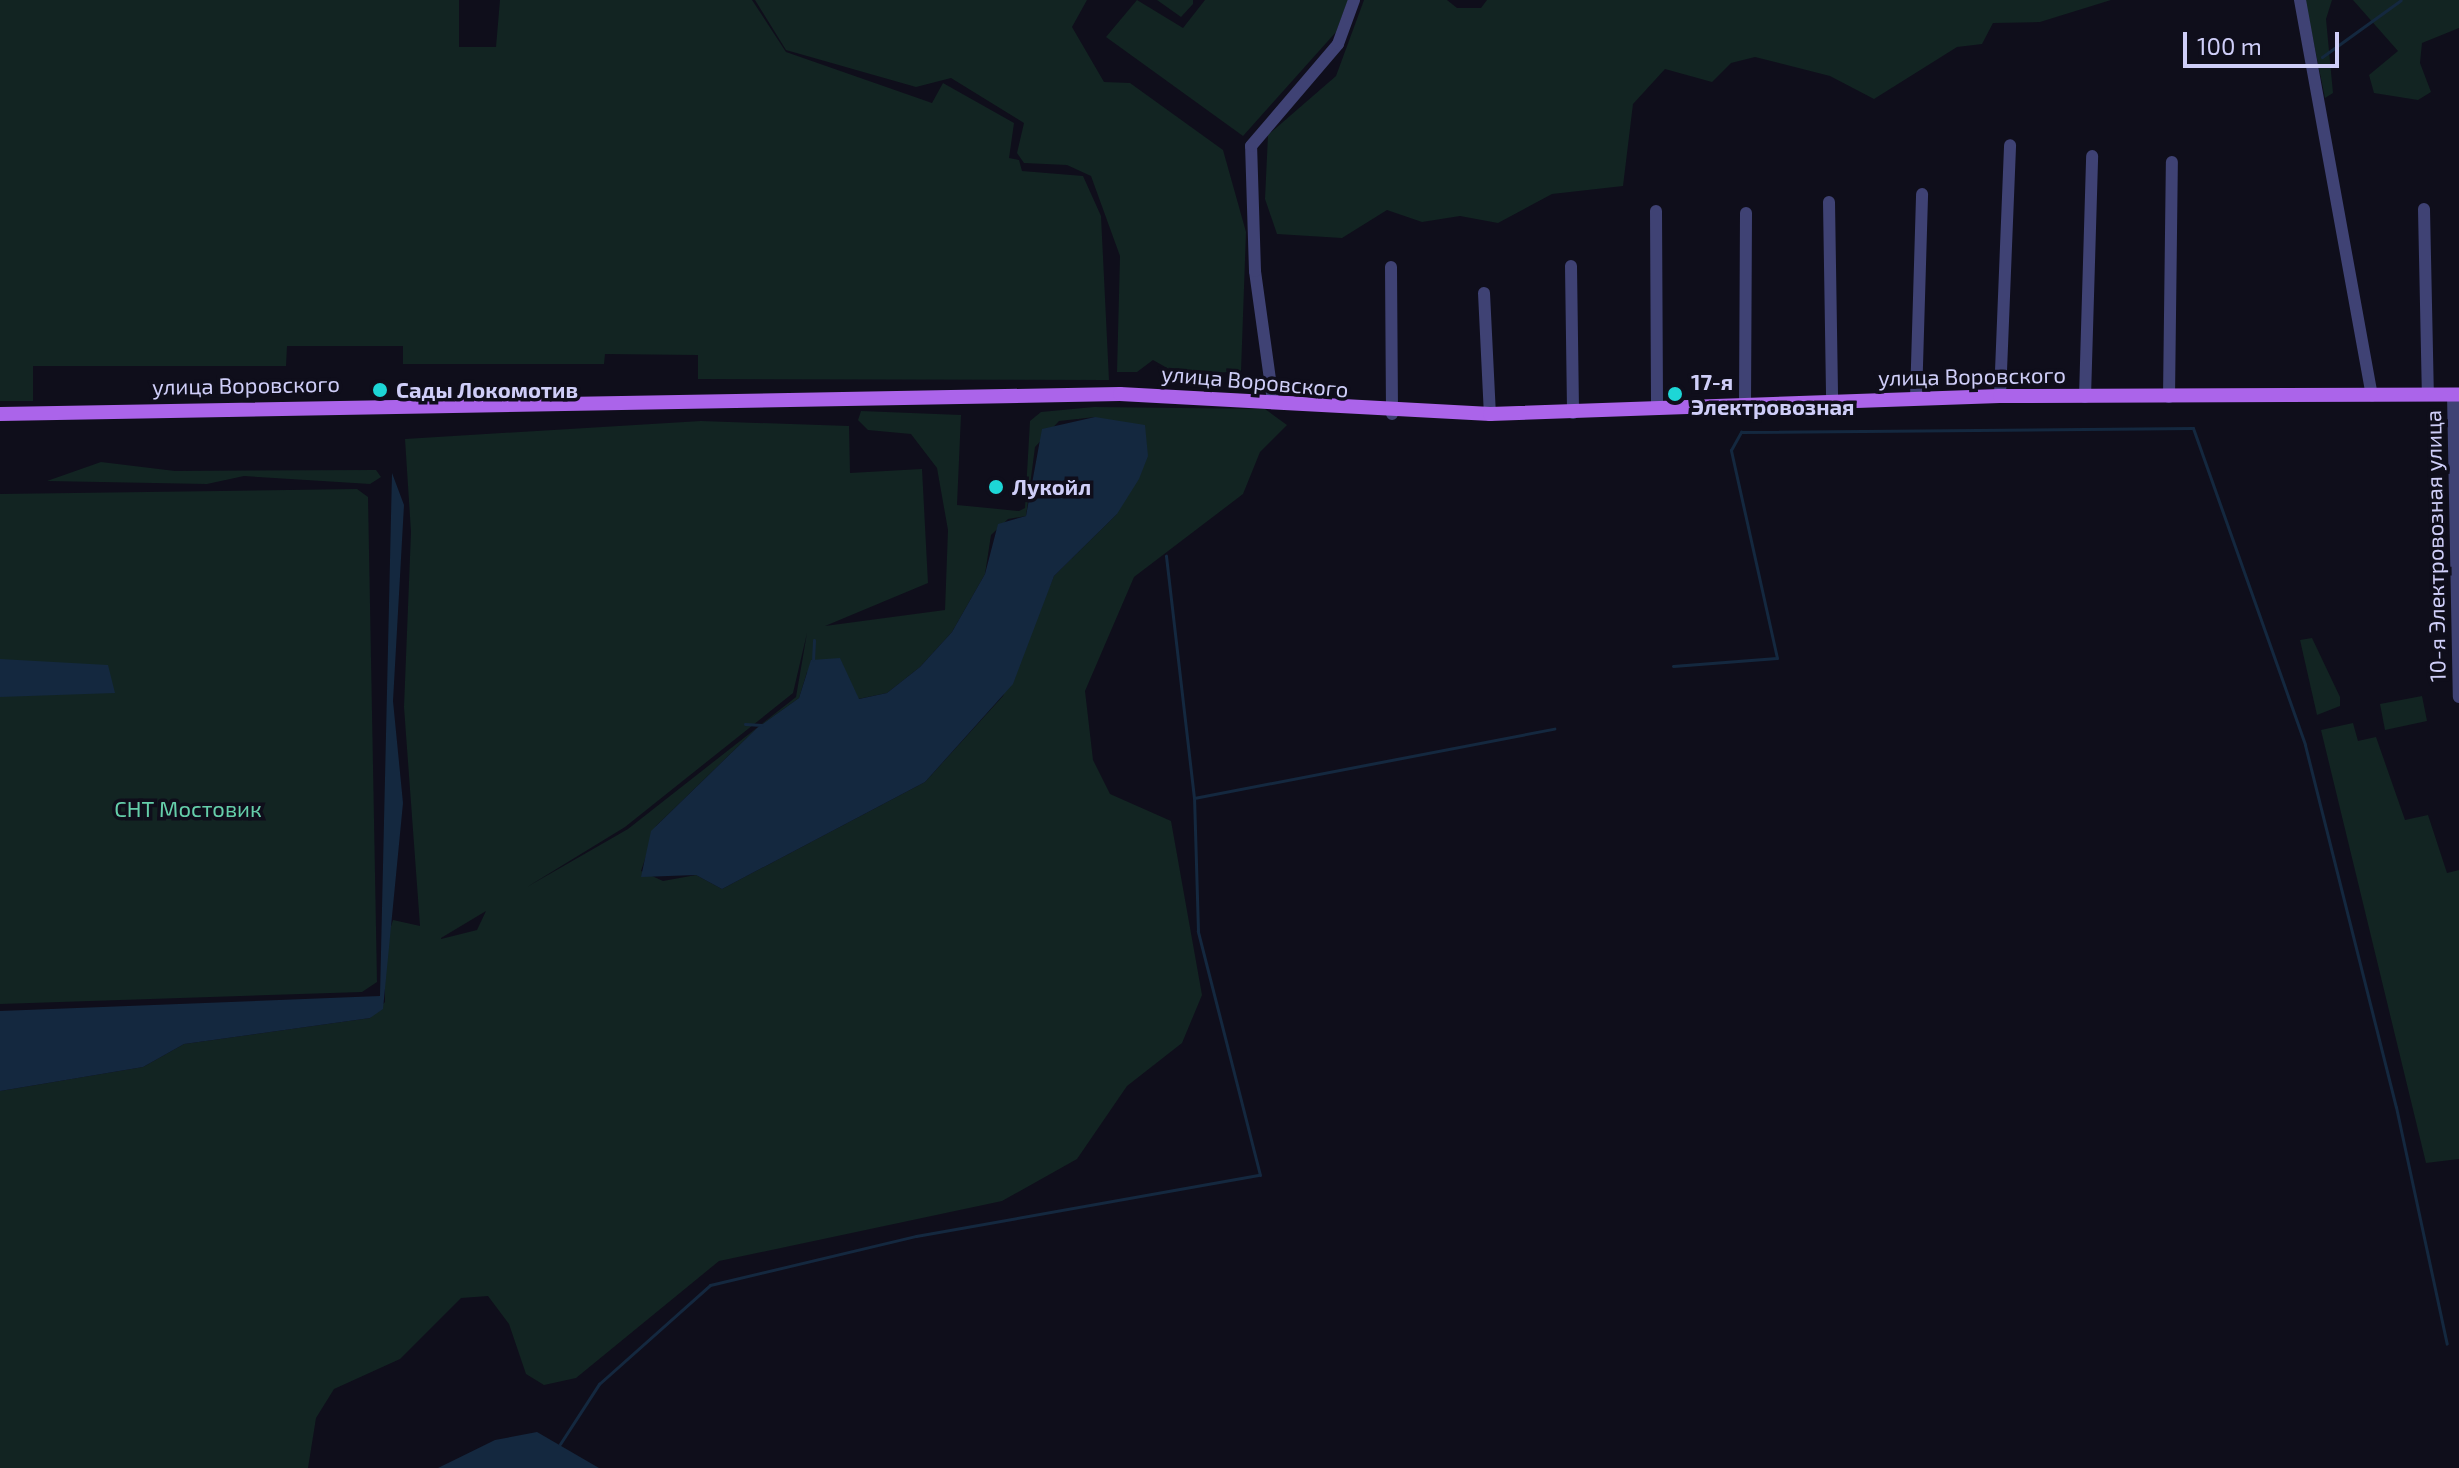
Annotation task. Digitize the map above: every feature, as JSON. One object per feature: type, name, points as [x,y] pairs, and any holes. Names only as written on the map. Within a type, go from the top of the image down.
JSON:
[{"type":"main road","name":"улица Воровского","points":[[0,414],[629,399],[1120,394],[1273,401],[1392,414],[1490,414],[2000,396],[2456,394]]},
{"type":"street","points":[[1273,401],[1255,271],[1251,146],[1338,44],[1354,0]]},
{"type":"street","points":[[2300,0],[2372,395]]},
{"type":"street","points":[[2000,396],[2010,145]]},
{"type":"street","points":[[2085,397],[2092,156]]},
{"type":"street","points":[[2169,397],[2172,162]]},
{"type":"street","points":[[1916,399],[1922,194]]},
{"type":"street","points":[[1829,202],[1832,401]]},
{"type":"street","name":"10-я Электровозная улица","points":[[2424,209],[2428,395]]},
{"type":"street","points":[[1656,211],[1657,409]]},
{"type":"street","points":[[1745,405],[1746,213]]},
{"type":"street","points":[[1571,266],[1573,413]]},
{"type":"street","points":[[1391,267],[1392,414]]},
{"type":"street","points":[[1484,293],[1490,414]]},
{"type":"street","name":"10-я Электровозная улица","points":[[2456,394],[2458,697]]},
{"type":"green space","points":[[0,0],[459,0],[459,47],[496,47],[500,0],[752,0],[786,52],[932,103],[943,83],[1014,123],[1009,158],[1019,160],[1022,171],[1083,176],[1101,216],[1109,380],[698,379],[698,355],[605,354],[604,364],[403,364],[403,346],[287,346],[286,366],[33,366],[33,401],[0,401]]},
{"type":"green space","points":[[755,0],[1087,0],[1072,27],[1104,82],[1130,83],[1223,150],[1246,232],[1241,372],[1176,373],[1153,360],[1137,372],[1117,372],[1120,256],[1091,176],[1067,165],[1024,163],[1017,153],[1024,123],[951,78],[916,87],[786,50]]},
{"type":"green space","points":[[1137,0],[1183,28],[1205,0],[1348,0],[1336,32],[1243,136],[1106,37]]},
{"type":"green space","points":[[1157,0],[1193,0],[1193,4],[1181,17]]},
{"type":"green space","points":[[1364,0],[1447,0],[1457,8],[1481,8],[1487,0],[2111,0],[2040,22],[1993,23],[1982,44],[1957,47],[1874,99],[1830,76],[1755,57],[1731,63],[1712,82],[1665,69],[1633,104],[1623,186],[1552,194],[1498,223],[1460,216],[1422,222],[1387,210],[1342,238],[1277,234],[1265,199],[1268,135],[1336,76]]},
{"type":"green space","points":[[2305,0],[2332,0],[2326,19],[2333,93],[2325,98]]},
{"type":"green space","points":[[2353,0],[2459,0],[2459,28],[2422,43],[2420,63],[2431,92],[2418,100],[2374,93],[2369,75],[2398,51]]},
{"type":"green space","points":[[1094,407],[1265,409],[1287,425],[1260,452],[1243,494],[1134,577],[1085,691],[1093,760],[1110,794],[1171,821],[1202,995],[1182,1043],[1127,1086],[1077,1159],[1002,1201],[719,1261],[576,1378],[544,1385],[526,1374],[509,1324],[488,1296],[461,1298],[400,1359],[334,1389],[316,1418],[308,1468],[0,1468],[0,1091],[143,1067],[184,1044],[370,1018],[385,1002],[385,946],[393,920],[420,926],[404,707],[411,532],[405,439],[701,421],[849,426],[850,473],[922,469],[928,583],[825,626],[945,610],[948,530],[937,468],[911,434],[868,430],[858,420],[861,411],[961,415],[957,505],[1019,511],[1025,508],[1030,421],[1041,412]],"holes":[[[1095,417],[1117,514],[1054,576],[1003,696],[925,782],[722,889],[696,875],[663,881],[641,871],[656,826],[757,728],[799,698],[807,672],[849,684],[858,699],[887,693],[920,667],[952,632],[985,574],[991,535],[1008,519],[1026,516],[1035,447],[1059,421]],[[807,633],[796,697],[628,829],[527,887],[625,827],[793,693]],[[486,911],[477,930],[441,938]]]},
{"type":"green space","points":[[101,462],[175,471],[376,470],[381,477],[370,484],[244,476],[207,484],[47,481]]},
{"type":"green space","name":"СНТ Мостовик","points":[[357,489],[368,497],[377,982],[362,992],[0,1004],[0,494]]},
{"type":"green space","points":[[2312,638],[2340,697],[2340,706],[2317,715],[2300,640]]},
{"type":"green space","points":[[2422,696],[2427,721],[2385,730],[2380,704]]},
{"type":"green space","points":[[2353,723],[2358,741],[2376,737],[2405,820],[2428,815],[2447,873],[2459,870],[2459,1159],[2426,1163],[2321,730]]},
{"type":"water","points":[[1095,417],[1145,425],[1148,456],[1139,479],[1117,514],[1054,576],[1013,684],[925,782],[722,889],[696,875],[641,877],[651,831],[757,728],[799,698],[811,660],[840,658],[859,699],[887,693],[920,667],[952,632],[985,574],[998,524],[1026,516],[1042,429]]},
{"type":"water","points":[[392,473],[404,505],[393,701],[403,803],[383,1009],[370,1018],[184,1044],[143,1067],[0,1091],[0,1011],[380,996]]},
{"type":"water","points":[[0,659],[108,665],[115,693],[0,697]]},
{"type":"water","points":[[537,1432],[599,1468],[438,1468],[495,1440]]},
{"type":"waterway","points":[[2322,57],[2401,0]]},
{"type":"waterway","points":[[1673,666],[1777,658],[1731,450],[1741,432],[2193,428],[2305,745],[2396,1107],[2447,1344]]},
{"type":"waterway","points":[[560,1444],[599,1384],[710,1285],[916,1236],[1260,1175],[1198,931],[1194,798],[1166,556]]},
{"type":"waterway","points":[[813,660],[814,640]]},
{"type":"waterway","points":[[745,724],[762,725]]},
{"type":"waterway","points":[[1194,798],[1554,729]]},
{"type":"place","name":"Сады Локомотив","points":[[380,390]]},
{"type":"place","name":"17-я Электровозная","points":[[1675,394]]},
{"type":"place","name":"Лукойл","points":[[996,487]]}]
